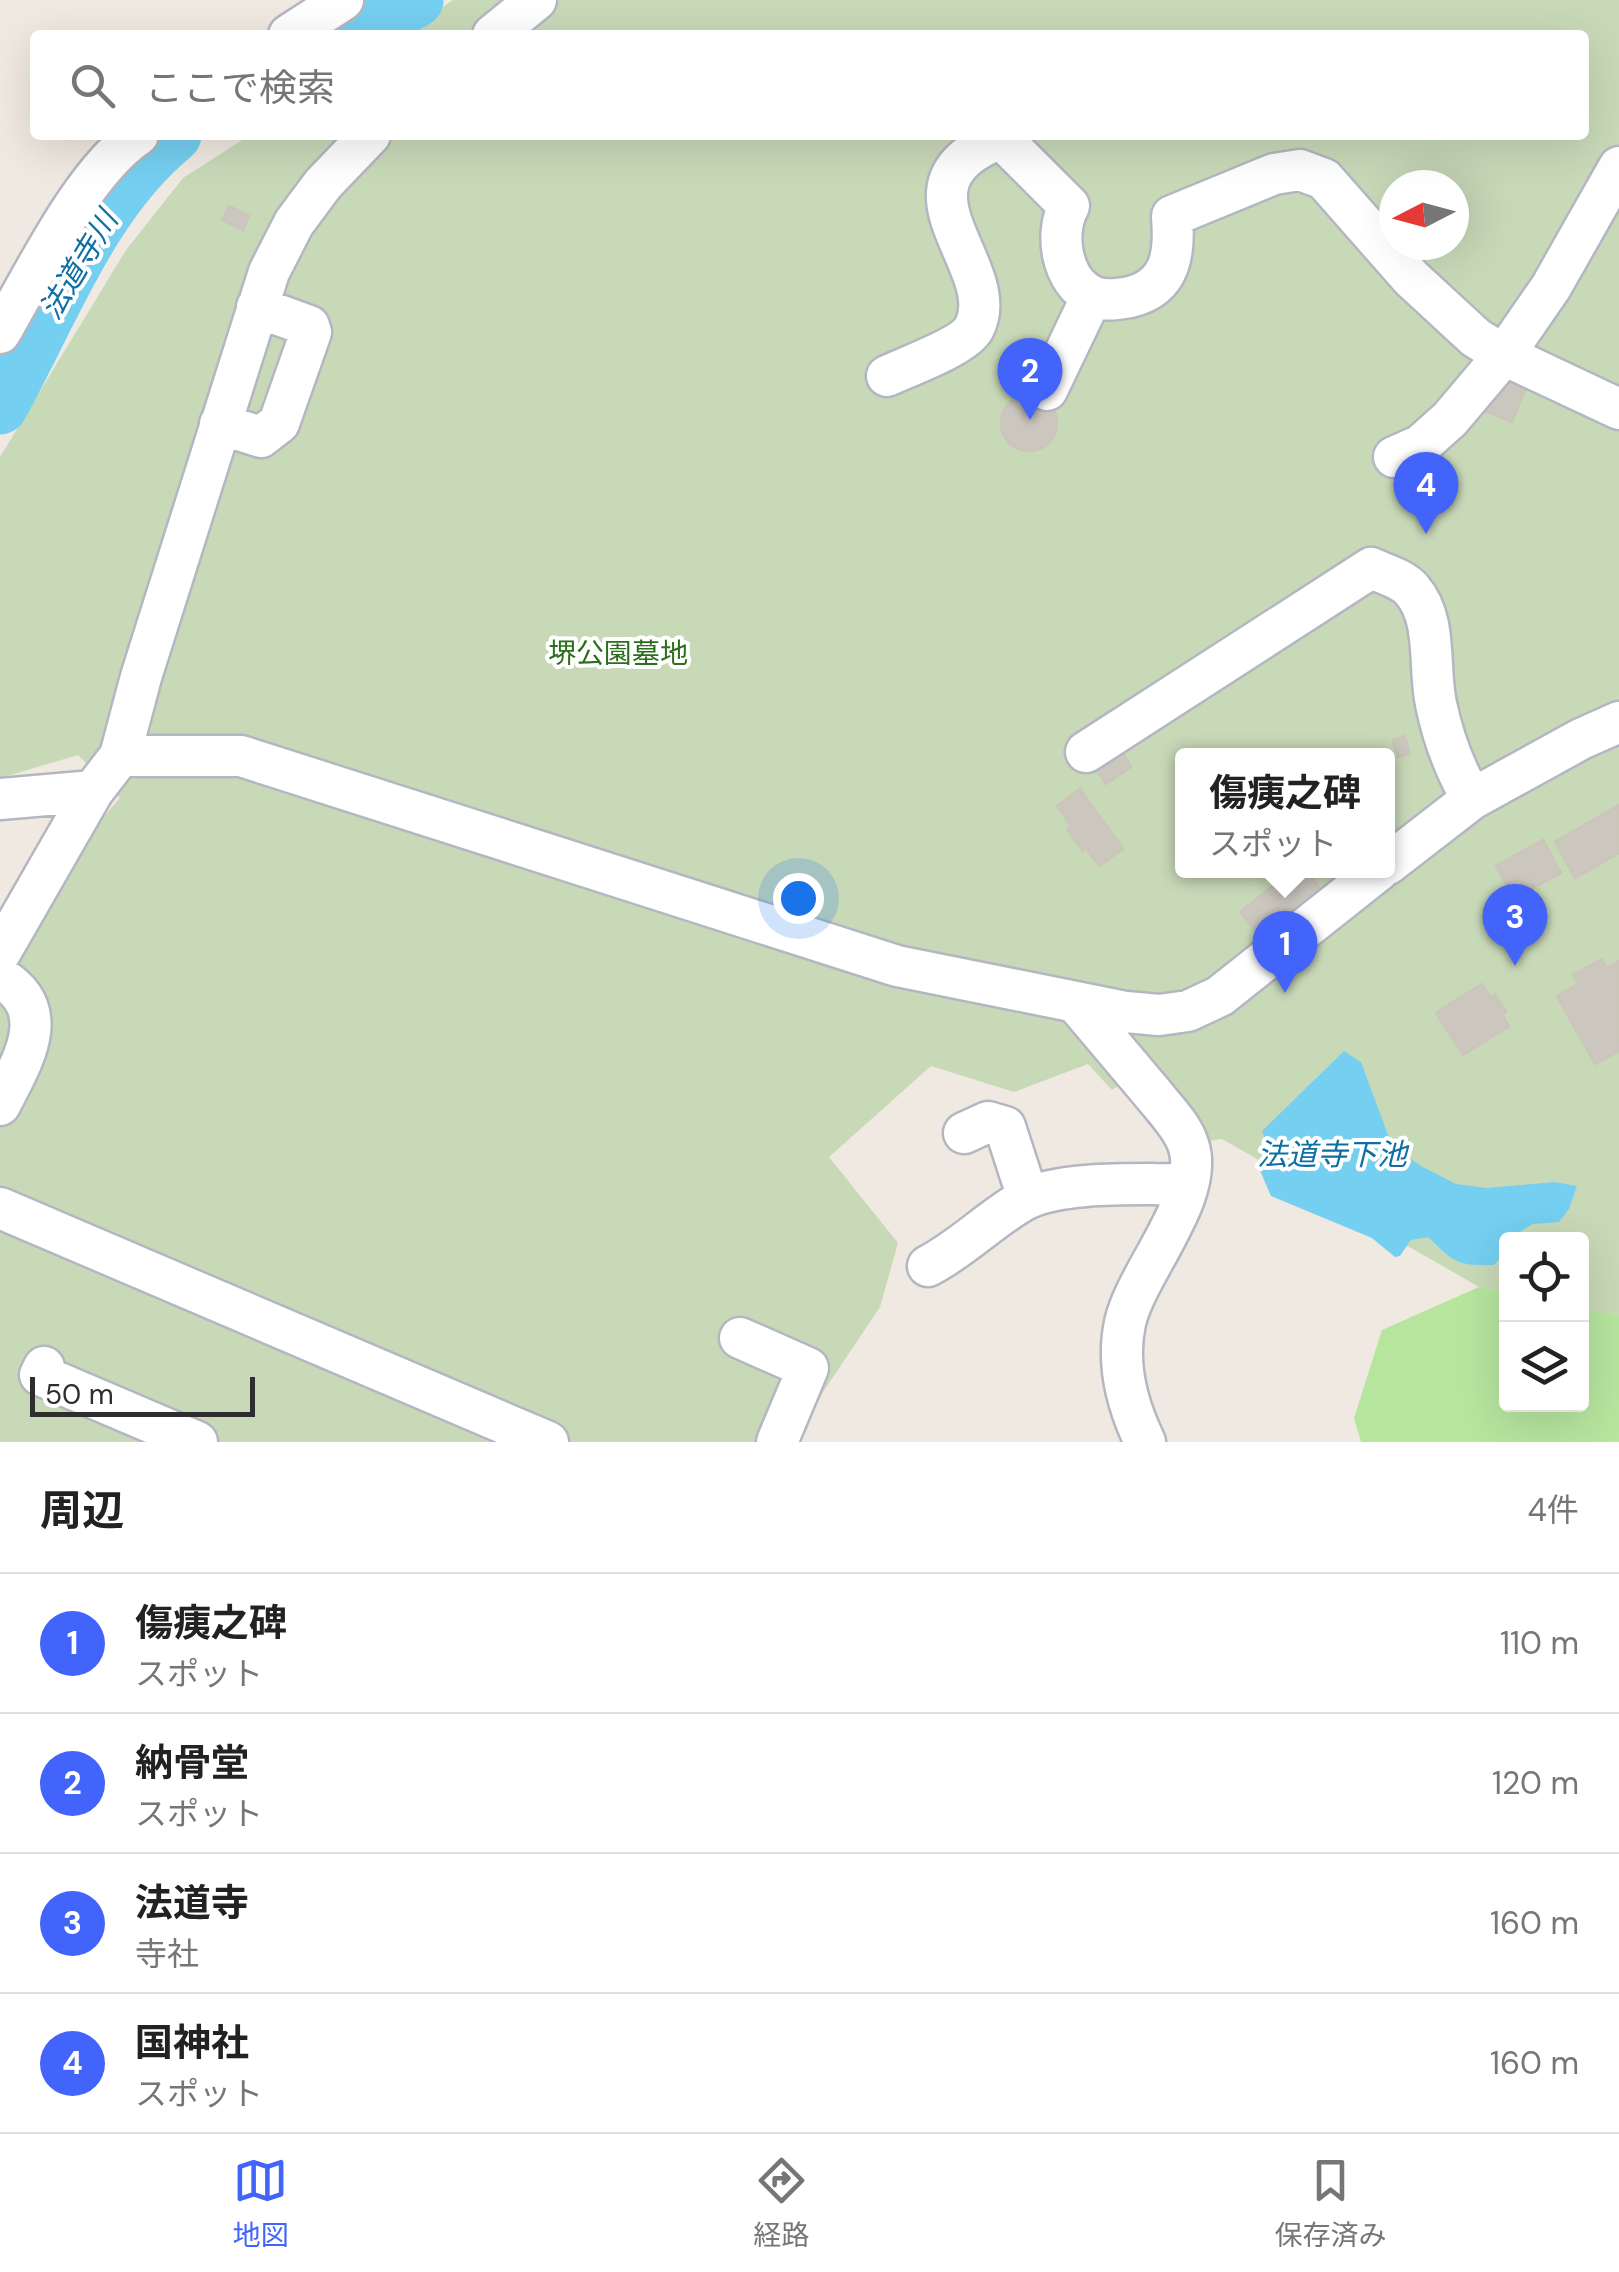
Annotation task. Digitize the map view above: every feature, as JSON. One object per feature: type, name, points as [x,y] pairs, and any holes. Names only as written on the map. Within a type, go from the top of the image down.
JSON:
[{"type":"street","points":[[297,30],[342,0]]},
{"type":"street","points":[[499,30],[536,0]]},
{"type":"street","points":[[0,333],[80,199],[130,140]]},
{"type":"street","points":[[0,954],[93,791],[120,756],[269,272],[294,223],[323,184],[365,140]]},
{"type":"street","points":[[887,376],[963,340],[974,328],[978,304],[976,278],[954,234],[946,197],[956,168],[975,148],[996,140]]},
{"type":"street","points":[[1003,140],[1068,206],[1062,218],[1062,256],[1076,281],[1092,296],[1112,300],[1138,295],[1158,284],[1170,266],[1174,242],[1172,216],[1274,174],[1300,170],[1324,179],[1411,278],[1476,338],[1619,410]]},
{"type":"street","points":[[1394,457],[1421,445],[1450,420],[1504,355],[1551,287],[1619,167]]},
{"type":"street","points":[[1047,390],[1092,296]]},
{"type":"street","points":[[220,424],[261,437],[280,423],[312,332],[309,326],[257,308]]},
{"type":"street","points":[[1086,752],[1371,568],[1410,587],[1426,612],[1434,698],[1443,735],[1454,767],[1472,799]]},
{"type":"street","points":[[1395,859],[1472,799],[1619,722]]},
{"type":"street","points":[[120,756],[241,756],[896,966],[1078,1005],[1159,1015],[1188,1011],[1220,996],[1370,878]]},
{"type":"street","points":[[0,798],[93,791]]},
{"type":"street","points":[[0,977],[14,986],[28,1006],[32,1034],[0,1105]]},
{"type":"street","points":[[1078,1005],[1188,1141],[1191,1163],[1182,1206],[1124,1326],[1124,1390],[1145,1442]]},
{"type":"street","points":[[964,1133],[988,1122],[1004,1127],[1028,1198]]},
{"type":"street","points":[[928,1266],[952,1254],[1028,1198],[1092,1186],[1186,1184]]},
{"type":"street","points":[[0,1208],[548,1442]]},
{"type":"street","points":[[740,1338],[808,1368],[777,1442]]},
{"type":"street","points":[[44,1367],[40,1376],[197,1442]]},
{"type":"green space","name":"堺公園墓地","points":[[453,0],[1619,0],[1619,1315],[1589,1309],[1589,1232],[1499,1232],[1499,1291],[1479,1287],[1222,1139],[1201,1142],[1163,1074],[1128,1079],[1112,1090],[1088,1064],[1014,1092],[931,1066],[829,1157],[898,1243],[880,1307],[817,1401],[799,1442],[0,1442],[0,987],[92,830],[120,798],[78,755],[0,778],[0,457],[126,250],[183,178],[242,140],[1589,140],[1589,30],[408,30]]},
{"type":"green space","points":[[1479,1287],[1499,1291],[1499,1412],[1589,1412],[1589,1309],[1619,1315],[1619,1442],[1361,1442],[1354,1418],[1382,1330]]},
{"type":"water","name":"法道寺下池","points":[[1344,1051],[1361,1062],[1388,1135],[1403,1154],[1421,1166],[1456,1184],[1486,1188],[1555,1182],[1577,1186],[1569,1209],[1559,1222],[1533,1224],[1520,1232],[1499,1232],[1499,1259],[1494,1265],[1456,1261],[1428,1237],[1411,1240],[1395,1257],[1372,1238],[1271,1196],[1258,1166],[1271,1158],[1262,1131]]},
{"type":"building","points":[[229,206],[249,216],[243,230],[222,220]]},
{"type":"building","points":[[1500,378],[1526,388],[1512,422],[1487,412]]},
{"type":"building","points":[[1029,395],[1049,403],[1057,423],[1049,443],[1029,451],[1009,443],[1001,423],[1009,403]]},
{"type":"building","points":[[1405,736],[1410,754],[1398,757],[1393,740]]},
{"type":"building","points":[[1122,752],[1131,767],[1106,784],[1096,769]]},
{"type":"building","points":[[1080,789],[1123,849],[1099,866],[1067,829],[1071,826],[1057,806]]},
{"type":"building","points":[[1619,805],[1619,853],[1575,878],[1555,842]]},
{"type":"building","points":[[1543,840],[1561,873],[1514,898],[1496,866]]},
{"type":"building","points":[[1283,878],[1312,878],[1321,890],[1261,938],[1240,912]]},
{"type":"building","points":[[1602,959],[1607,968],[1619,961],[1619,1051],[1595,1064],[1557,996],[1578,984],[1573,975]]},
{"type":"building","points":[[1482,984],[1490,997],[1495,994],[1509,1026],[1463,1055],[1436,1013]]},
{"type":"waterway","name":"法道寺川","points":[[362,30],[416,0]]},
{"type":"waterway","name":"法道寺川","points":[[0,407],[96,227],[119,194],[169,140]]},
{"type":"place","name":"納骨堂","points":[[1030,420]]},
{"type":"place","name":"国神社","points":[[1426,534]]},
{"type":"place","name":"法道寺","points":[[1515,966]]},
{"type":"place","name":"傷痍之碑","points":[[1285,993]]}]
